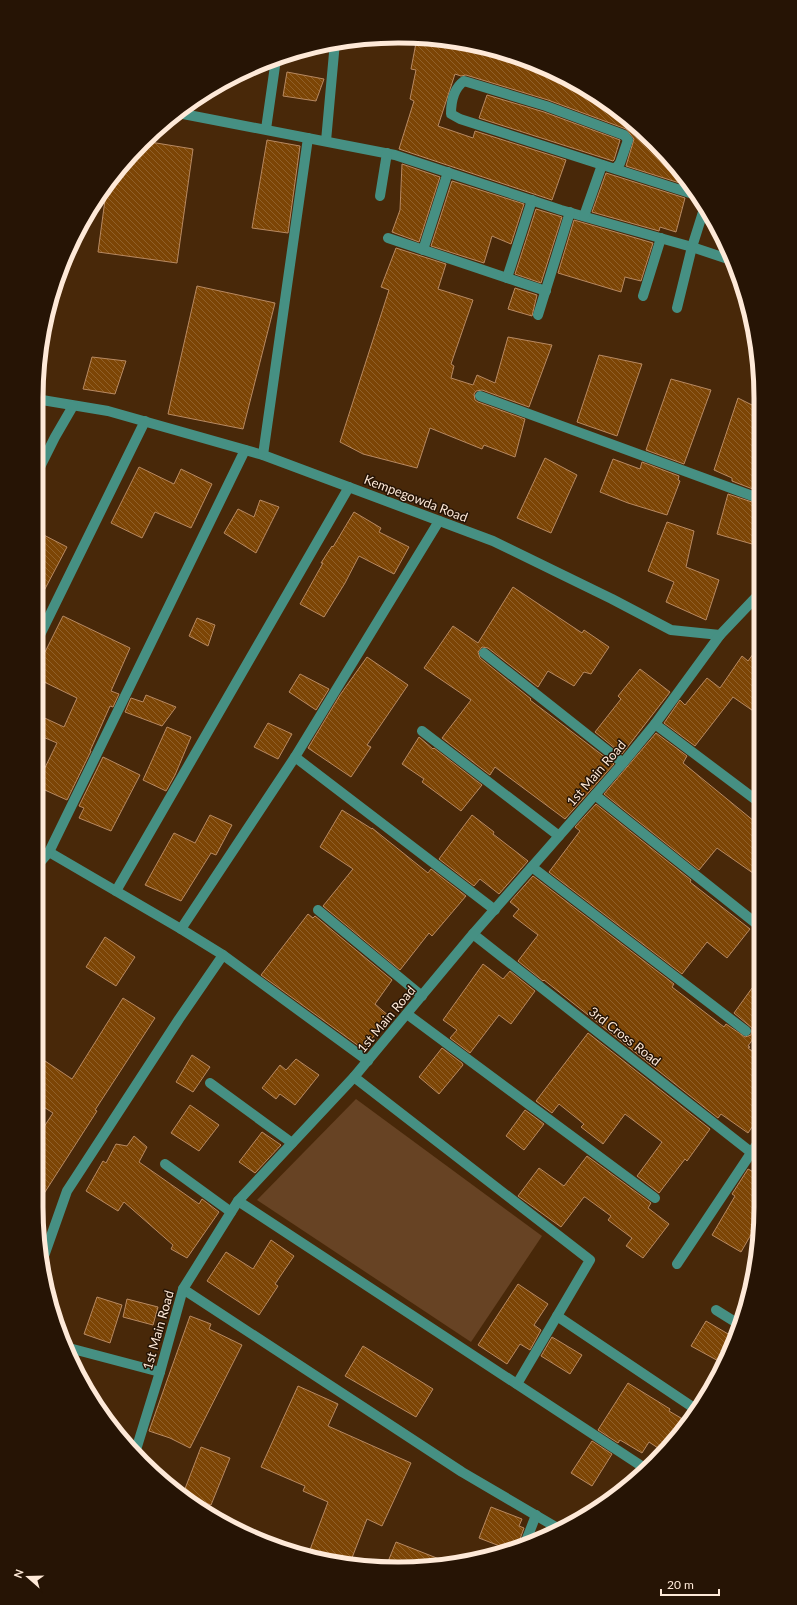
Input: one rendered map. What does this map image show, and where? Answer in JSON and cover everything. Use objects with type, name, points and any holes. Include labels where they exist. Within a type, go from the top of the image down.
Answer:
[{"type":"street","points":[[326,141],[334,49]]},
{"type":"street","points":[[266,129],[275,65]]},
{"type":"street","points":[[615,169],[620,163],[628,140],[624,135],[546,106],[464,81],[458,86],[453,96],[451,114],[460,120],[688,192]]},
{"type":"street","points":[[185,114],[387,153],[570,212],[725,258]]},
{"type":"street","points":[[263,456],[308,138]]},
{"type":"street","points":[[380,196],[387,153]]},
{"type":"street","points":[[584,216],[602,165]]},
{"type":"street","points":[[423,250],[448,172]]},
{"type":"street","points":[[507,278],[532,200]]},
{"type":"street","points":[[538,315],[570,212]]},
{"type":"street","points":[[677,308],[692,247],[702,215]]},
{"type":"street","points":[[388,238],[546,291]]},
{"type":"street","points":[[643,296],[661,238]]},
{"type":"street","points":[[480,396],[754,497]]},
{"type":"street","name":"Kempegowda Road","points":[[43,400],[108,411],[263,456],[493,541],[612,599],[671,630],[720,636]]},
{"type":"street","points":[[43,462],[73,406]]},
{"type":"street","points":[[43,629],[145,421]]},
{"type":"street","points":[[43,859],[49,852],[245,450]]},
{"type":"street","points":[[116,891],[349,487]]},
{"type":"street","points":[[181,929],[295,757],[439,521]]},
{"type":"street","points":[[720,636],[754,599]]},
{"type":"street","name":"1st Main Road","points":[[137,1447],[183,1289],[238,1201],[354,1077],[473,934],[595,795],[655,724],[720,636]]},
{"type":"street","points":[[484,654],[623,762]]},
{"type":"street","points":[[655,724],[754,799]]},
{"type":"street","points":[[422,731],[559,836]]},
{"type":"street","points":[[295,757],[495,910]]},
{"type":"street","points":[[595,795],[754,922]]},
{"type":"street","points":[[49,852],[223,955],[368,1061]]},
{"type":"street","points":[[532,867],[746,1031]]},
{"type":"street","points":[[318,910],[422,996]]},
{"type":"street","name":"3rd Cross Road","points":[[473,934],[754,1154]]},
{"type":"street","points":[[46,1251],[67,1191],[179,1019],[223,955]]},
{"type":"street","points":[[406,1014],[655,1198]]},
{"type":"street","points":[[354,1077],[590,1260],[517,1384]]},
{"type":"street","points":[[210,1084],[292,1143]]},
{"type":"street","points":[[677,1264],[754,1159]]},
{"type":"street","points":[[165,1164],[231,1212]]},
{"type":"street","points":[[238,1201],[641,1466]]},
{"type":"street","points":[[183,1289],[462,1472],[554,1526]]},
{"type":"street","points":[[716,1310],[735,1322]]},
{"type":"street","points":[[557,1316],[692,1407]]},
{"type":"street","points":[[73,1349],[160,1372]]},
{"type":"street","points":[[527,1538],[536,1515]]},
{"type":"shaded area","points":[[356,1099],[542,1236],[471,1342],[257,1200]]},
{"type":"building","points":[[416,44],[471,51],[535,70],[576,91],[615,116],[650,147],[682,184],[626,166],[634,139],[626,129],[548,100],[466,75],[461,76],[455,74],[438,126],[473,138],[475,131],[566,160],[552,200],[399,149],[414,101],[410,99],[416,70],[411,69]]},
{"type":"building","points":[[287,72],[324,79],[316,101],[283,96]]},
{"type":"building","points":[[487,95],[544,112],[620,140],[614,160],[613,161],[479,118]]},
{"type":"building","points":[[267,140],[300,146],[288,233],[252,228]]},
{"type":"building","points":[[152,142],[193,149],[177,263],[98,252],[105,198],[131,164]]},
{"type":"building","points":[[402,164],[440,177],[419,242],[392,232],[400,210]]},
{"type":"building","points":[[606,173],[685,198],[676,232],[660,227],[659,231],[592,212]]},
{"type":"building","points":[[452,181],[524,204],[511,244],[492,236],[484,263],[431,246]]},
{"type":"building","points":[[536,209],[562,217],[541,283],[515,274]]},
{"type":"building","points":[[574,220],[653,243],[641,281],[625,277],[621,292],[558,273]]},
{"type":"building","points":[[396,248],[446,264],[438,289],[473,300],[451,364],[454,366],[451,378],[473,385],[477,375],[495,383],[508,337],[552,345],[529,407],[482,390],[476,391],[474,394],[475,400],[478,402],[525,419],[515,457],[484,445],[482,449],[430,428],[417,468],[363,454],[340,442],[389,290],[381,287]]},
{"type":"building","points":[[197,286],[275,303],[243,429],[168,414]]},
{"type":"building","points":[[515,288],[537,295],[532,316],[508,309]]},
{"type":"building","points":[[599,355],[642,364],[617,436],[577,422]]},
{"type":"building","points":[[92,357],[126,361],[115,394],[83,389]]},
{"type":"building","points":[[671,379],[711,390],[684,464],[646,450]]},
{"type":"building","points":[[738,398],[754,406],[754,489],[732,481],[732,478],[714,470]]},
{"type":"building","points":[[545,458],[577,475],[551,533],[517,518]]},
{"type":"building","points":[[613,459],[640,469],[642,462],[679,476],[678,480],[680,481],[667,515],[628,503],[600,492]]},
{"type":"building","points":[[139,467],[174,484],[181,469],[212,484],[191,528],[155,512],[142,538],[111,523]]},
{"type":"building","points":[[728,494],[754,503],[754,545],[717,534]]},
{"type":"building","points":[[260,500],[279,507],[256,553],[224,533],[238,509],[254,517]]},
{"type":"building","points":[[354,512],[381,528],[379,532],[409,547],[394,574],[359,556],[345,583],[324,617],[300,604],[323,563],[321,563],[332,546],[333,547]]},
{"type":"building","points":[[667,522],[694,531],[686,567],[719,580],[706,620],[666,602],[674,582],[648,571]]},
{"type":"building","points":[[43,535],[67,547],[43,593]]},
{"type":"building","points":[[513,587],[582,633],[584,630],[609,647],[591,674],[584,672],[574,686],[548,671],[538,687],[488,648],[482,647],[478,652],[480,658],[531,699],[530,700],[614,764],[565,819],[495,767],[490,775],[442,738],[471,700],[424,668],[453,626],[478,643]]},
{"type":"building","points":[[63,616],[130,648],[111,691],[119,694],[113,707],[110,706],[91,751],[67,800],[43,789],[43,772],[57,743],[43,737],[43,717],[64,727],[77,698],[43,681],[43,651],[45,652]]},
{"type":"building","points":[[197,618],[215,625],[208,646],[189,636]]},
{"type":"building","points":[[754,653],[754,712],[733,697],[695,746],[664,723],[680,700],[685,705],[707,678],[720,688],[742,656],[748,661]]},
{"type":"building","points":[[367,657],[408,685],[367,745],[371,747],[351,777],[308,748],[340,695]]},
{"type":"building","points":[[640,669],[670,692],[622,754],[595,732],[621,699],[618,696]]},
{"type":"building","points":[[300,674],[329,689],[316,710],[289,692]]},
{"type":"building","points":[[146,695],[176,707],[162,726],[125,712],[131,698],[143,702]]},
{"type":"building","points":[[268,723],[292,734],[278,759],[254,747]]},
{"type":"building","points":[[167,727],[191,737],[175,775],[166,791],[143,780]]},
{"type":"building","points":[[656,733],[687,756],[683,763],[754,821],[754,874],[717,848],[699,870],[604,794]]},
{"type":"building","points":[[419,737],[482,785],[461,811],[422,782],[424,779],[402,764]]},
{"type":"building","points":[[103,757],[140,775],[111,831],[79,818],[84,808],[79,806]]},
{"type":"building","points":[[596,804],[691,880],[690,882],[750,929],[727,958],[707,942],[682,974],[549,872],[580,831],[575,827]]},
{"type":"building","points":[[342,810],[372,828],[428,873],[431,869],[466,896],[432,936],[429,933],[400,970],[323,906],[353,869],[320,847]]},
{"type":"building","points":[[210,815],[232,825],[216,855],[211,853],[181,901],[145,885],[174,833],[195,843]]},
{"type":"building","points":[[472,815],[494,832],[493,834],[528,861],[499,894],[480,879],[474,886],[439,859]]},
{"type":"building","points":[[533,876],[674,984],[672,987],[724,1027],[726,1024],[745,1037],[751,1035],[752,1028],[734,1013],[754,985],[754,1038],[748,1046],[750,1047],[748,1048],[754,1052],[754,1124],[748,1133],[721,1114],[718,1118],[518,961],[538,935],[513,916],[519,909],[510,902]]},
{"type":"building","points":[[308,914],[313,918],[315,916],[392,980],[375,1004],[390,1017],[363,1049],[261,975]]},
{"type":"building","points":[[105,937],[135,957],[116,986],[86,967]]},
{"type":"building","points":[[483,964],[503,979],[510,971],[535,991],[511,1024],[499,1015],[470,1053],[450,1038],[457,1030],[443,1020]]},
{"type":"building","points":[[123,998],[155,1018],[95,1110],[97,1111],[43,1195],[43,1128],[53,1113],[43,1107],[43,1060],[72,1079]]},
{"type":"building","points":[[588,1033],[710,1129],[687,1161],[685,1159],[659,1193],[637,1176],[662,1142],[625,1114],[603,1144],[581,1127],[584,1124],[559,1104],[552,1113],[536,1101]]},
{"type":"building","points":[[442,1048],[463,1065],[439,1094],[419,1077]]},
{"type":"building","points":[[192,1055],[210,1067],[193,1092],[176,1082]]},
{"type":"building","points":[[296,1059],[319,1075],[295,1105],[280,1094],[276,1099],[262,1088],[280,1065],[286,1070]]},
{"type":"building","points":[[190,1105],[219,1125],[199,1151],[171,1133]]},
{"type":"building","points":[[525,1110],[544,1124],[524,1150],[506,1136]]},
{"type":"building","points":[[262,1132],[281,1145],[255,1173],[239,1162]]},
{"type":"building","points":[[134,1136],[147,1147],[139,1162],[199,1204],[202,1199],[219,1212],[187,1258],[171,1249],[173,1245],[124,1202],[118,1211],[86,1191],[103,1161],[106,1163],[116,1144],[127,1146]]},
{"type":"building","points":[[587,1156],[651,1203],[648,1208],[669,1224],[643,1258],[626,1246],[632,1238],[608,1220],[611,1216],[585,1197],[561,1227],[518,1196],[539,1168],[564,1186]]},
{"type":"building","points":[[748,1169],[754,1172],[753,1231],[741,1252],[712,1235],[735,1196],[732,1194]]},
{"type":"building","points":[[271,1240],[294,1256],[275,1284],[278,1286],[259,1315],[207,1281],[226,1252],[253,1269]]},
{"type":"building","points":[[518,1284],[548,1304],[534,1325],[541,1330],[530,1350],[520,1344],[507,1364],[478,1345]]},
{"type":"building","points":[[97,1297],[122,1305],[110,1343],[84,1334]]},
{"type":"building","points":[[127,1299],[158,1307],[153,1325],[123,1317]]},
{"type":"building","points":[[190,1316],[211,1324],[209,1329],[242,1345],[190,1448],[170,1438],[149,1431]]},
{"type":"building","points":[[706,1321],[730,1335],[718,1361],[691,1346]]},
{"type":"building","points":[[552,1337],[582,1355],[570,1374],[541,1356]]},
{"type":"building","points":[[363,1346],[433,1389],[416,1417],[345,1376]]},
{"type":"building","points":[[628,1383],[670,1409],[669,1411],[683,1419],[659,1449],[649,1442],[642,1453],[620,1440],[618,1443],[598,1430]]},
{"type":"building","points":[[298,1386],[338,1404],[328,1426],[411,1463],[382,1526],[367,1519],[352,1559],[310,1551],[328,1502],[303,1491],[305,1486],[261,1467]]},
{"type":"building","points":[[592,1441],[612,1454],[592,1486],[571,1473]]},
{"type":"building","points":[[201,1447],[230,1458],[211,1505],[198,1500],[184,1491]]},
{"type":"building","points":[[491,1507],[522,1519],[519,1526],[524,1528],[520,1540],[502,1547],[479,1538]]},
{"type":"building","points":[[396,1542],[440,1559],[398,1562],[388,1562]]}]
